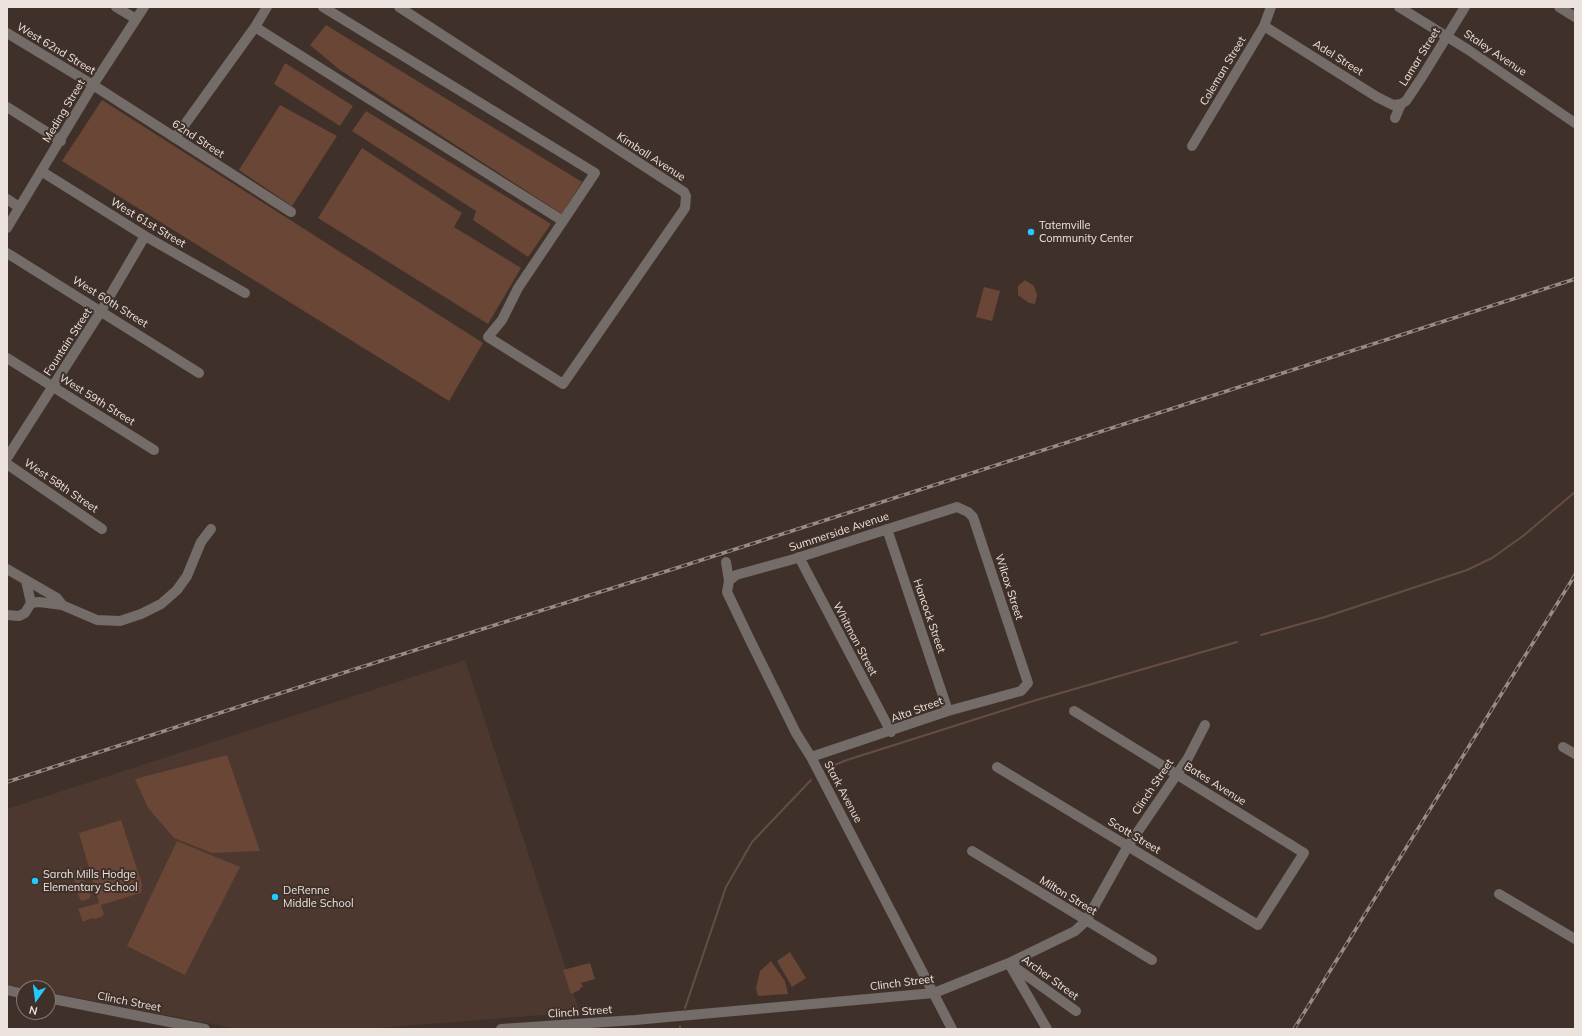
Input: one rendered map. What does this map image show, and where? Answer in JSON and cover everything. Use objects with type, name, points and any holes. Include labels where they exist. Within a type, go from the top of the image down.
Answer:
[{"type":"street","points":[[116,7],[136,19]]},
{"type":"street","name":"Meding Street","points":[[7,228],[93,86],[144,7]]},
{"type":"street","points":[[175,138],[255,27],[267,7]]},
{"type":"street","points":[[255,27],[563,221],[595,173],[323,7]]},
{"type":"street","name":"Kimball Avenue","points":[[399,7],[684,192],[686,196],[685,208],[563,384],[488,337],[502,320],[518,288],[563,221]]},
{"type":"street","name":"Coleman Street","points":[[1192,146],[1264,26],[1271,7]]},
{"type":"street","name":"Staley Avenue","points":[[1399,7],[1447,36],[1575,123]]},
{"type":"street","name":"Lamar Street","points":[[1395,118],[1401,104],[1406,101],[1410,95],[1465,7]]},
{"type":"street","points":[[1559,7],[1575,16]]},
{"type":"street","name":"Adel Street","points":[[1264,26],[1377,97],[1393,105],[1401,104]]},
{"type":"street","name":"West 62nd Street","points":[[7,33],[93,86]]},
{"type":"street","name":"62nd Street","points":[[93,86],[291,212]]},
{"type":"street","points":[[7,108],[61,141]]},
{"type":"street","name":"West 61st Street","points":[[41,172],[145,236],[245,293]]},
{"type":"street","points":[[7,199],[19,207]]},
{"type":"street","name":"Fountain Street","points":[[7,458],[102,311],[145,236]]},
{"type":"street","name":"West 60th Street","points":[[7,252],[199,373]]},
{"type":"street","name":"West 59th Street","points":[[7,358],[154,450]]},
{"type":"street","name":"West 58th Street","points":[[7,464],[102,529]]},
{"type":"street","name":"Summerside Avenue","points":[[729,581],[736,575],[799,557],[957,507]]},
{"type":"street","name":"Wilcox Street","points":[[957,507],[968,512],[973,517],[1028,683]]},
{"type":"street","points":[[31,603],[45,602],[62,605],[97,620],[120,621],[141,614],[161,604],[177,590],[187,576],[201,542],[211,529]]},
{"type":"street","name":"Hancock Street","points":[[887,529],[948,711]]},
{"type":"street","name":"Whitman Street","points":[[799,557],[891,732]]},
{"type":"street","name":"Stark Avenue","points":[[726,562],[729,581],[727,592],[796,733],[811,757],[952,1029]]},
{"type":"street","points":[[7,569],[56,598],[62,605]]},
{"type":"street","points":[[7,615],[19,616],[24,613],[31,603],[26,581]]},
{"type":"street","name":"Alta Street","points":[[811,757],[891,732],[948,711],[1021,691],[1028,683]]},
{"type":"street","name":"Bates Avenue","points":[[1074,711],[1304,853],[1258,925]]},
{"type":"street","name":"Clinch Street","points":[[501,1029],[650,1019],[934,993],[1009,963],[1075,931],[1086,922],[1128,846],[1188,758],[1205,725]]},
{"type":"street","points":[[1562,747],[1575,754]]},
{"type":"street","name":"Scott Street","points":[[996,767],[1258,925]]},
{"type":"street","name":"Milton Street","points":[[972,851],[1086,922],[1152,960]]},
{"type":"street","points":[[1499,894],[1575,939]]},
{"type":"street","points":[[1009,963],[1047,1029]]},
{"type":"street","name":"Archer Street","points":[[1009,963],[1076,1011]]},
{"type":"street","name":"Clinch Street","points":[[56,1000],[205,1029]]},
{"type":"shaded area","points":[[326,25],[582,182],[562,214],[340,70],[310,45]]},
{"type":"shaded area","points":[[285,63],[353,106],[340,126],[274,84]]},
{"type":"shaded area","points":[[102,100],[483,343],[449,401],[62,161]]},
{"type":"shaded area","points":[[280,105],[337,136],[292,206],[239,170]]},
{"type":"shaded area","points":[[366,111],[551,224],[528,257],[473,220],[476,211],[352,131]]},
{"type":"shaded area","points":[[362,148],[462,213],[454,227],[521,268],[488,324],[318,218]]},
{"type":"shaded area","points":[[1025,280],[1034,286],[1037,295],[1035,304],[1029,303],[1018,295],[1018,286]]},
{"type":"shaded area","points":[[984,287],[1000,291],[992,321],[976,317]]},
{"type":"shaded area","name":"DeRenne Middle School","points":[[465,660],[580,1012],[365,1029],[238,1029],[56,994],[56,980],[16,980],[16,986],[7,985],[7,809]]},
{"type":"shaded area","points":[[227,755],[260,851],[212,853],[174,838],[148,808],[135,779]]},
{"type":"shaded area","points":[[121,820],[142,884],[141,893],[101,905],[104,914],[101,917],[94,919],[92,918],[83,922],[78,909],[99,903],[79,833]]},
{"type":"shaded area","points":[[177,841],[240,867],[185,975],[127,946]]},
{"type":"shaded area","points":[[81,868],[86,879],[84,882],[76,884],[71,872]]},
{"type":"shaded area","points":[[86,885],[91,895],[89,899],[81,901],[76,889]]},
{"type":"shaded area","points":[[790,952],[806,978],[792,987],[777,961]]},
{"type":"shaded area","points":[[771,961],[785,981],[788,994],[758,996],[756,988],[760,971]]},
{"type":"shaded area","points":[[590,963],[595,979],[581,983],[583,987],[571,994],[563,970]]},
{"type":"waterway","points":[[1261,635],[1325,617],[1467,570],[1492,558],[1523,536],[1575,492]]},
{"type":"waterway","points":[[827,768],[847,760],[1033,701],[1237,642]]},
{"type":"waterway","points":[[685,1008],[726,887],[752,842],[811,780]]},
{"type":"railway","points":[[7,782],[352,670],[686,565],[1575,279]]},
{"type":"railway","points":[[1294,1029],[1575,575]]},
{"type":"place","name":"Tatemville Community Center","points":[[1031,232]]},
{"type":"place","name":"Sarah Mills Hodge Elementary School","points":[[35,881]]},
{"type":"place","name":"DeRenne Middle School","points":[[275,897]]}]
